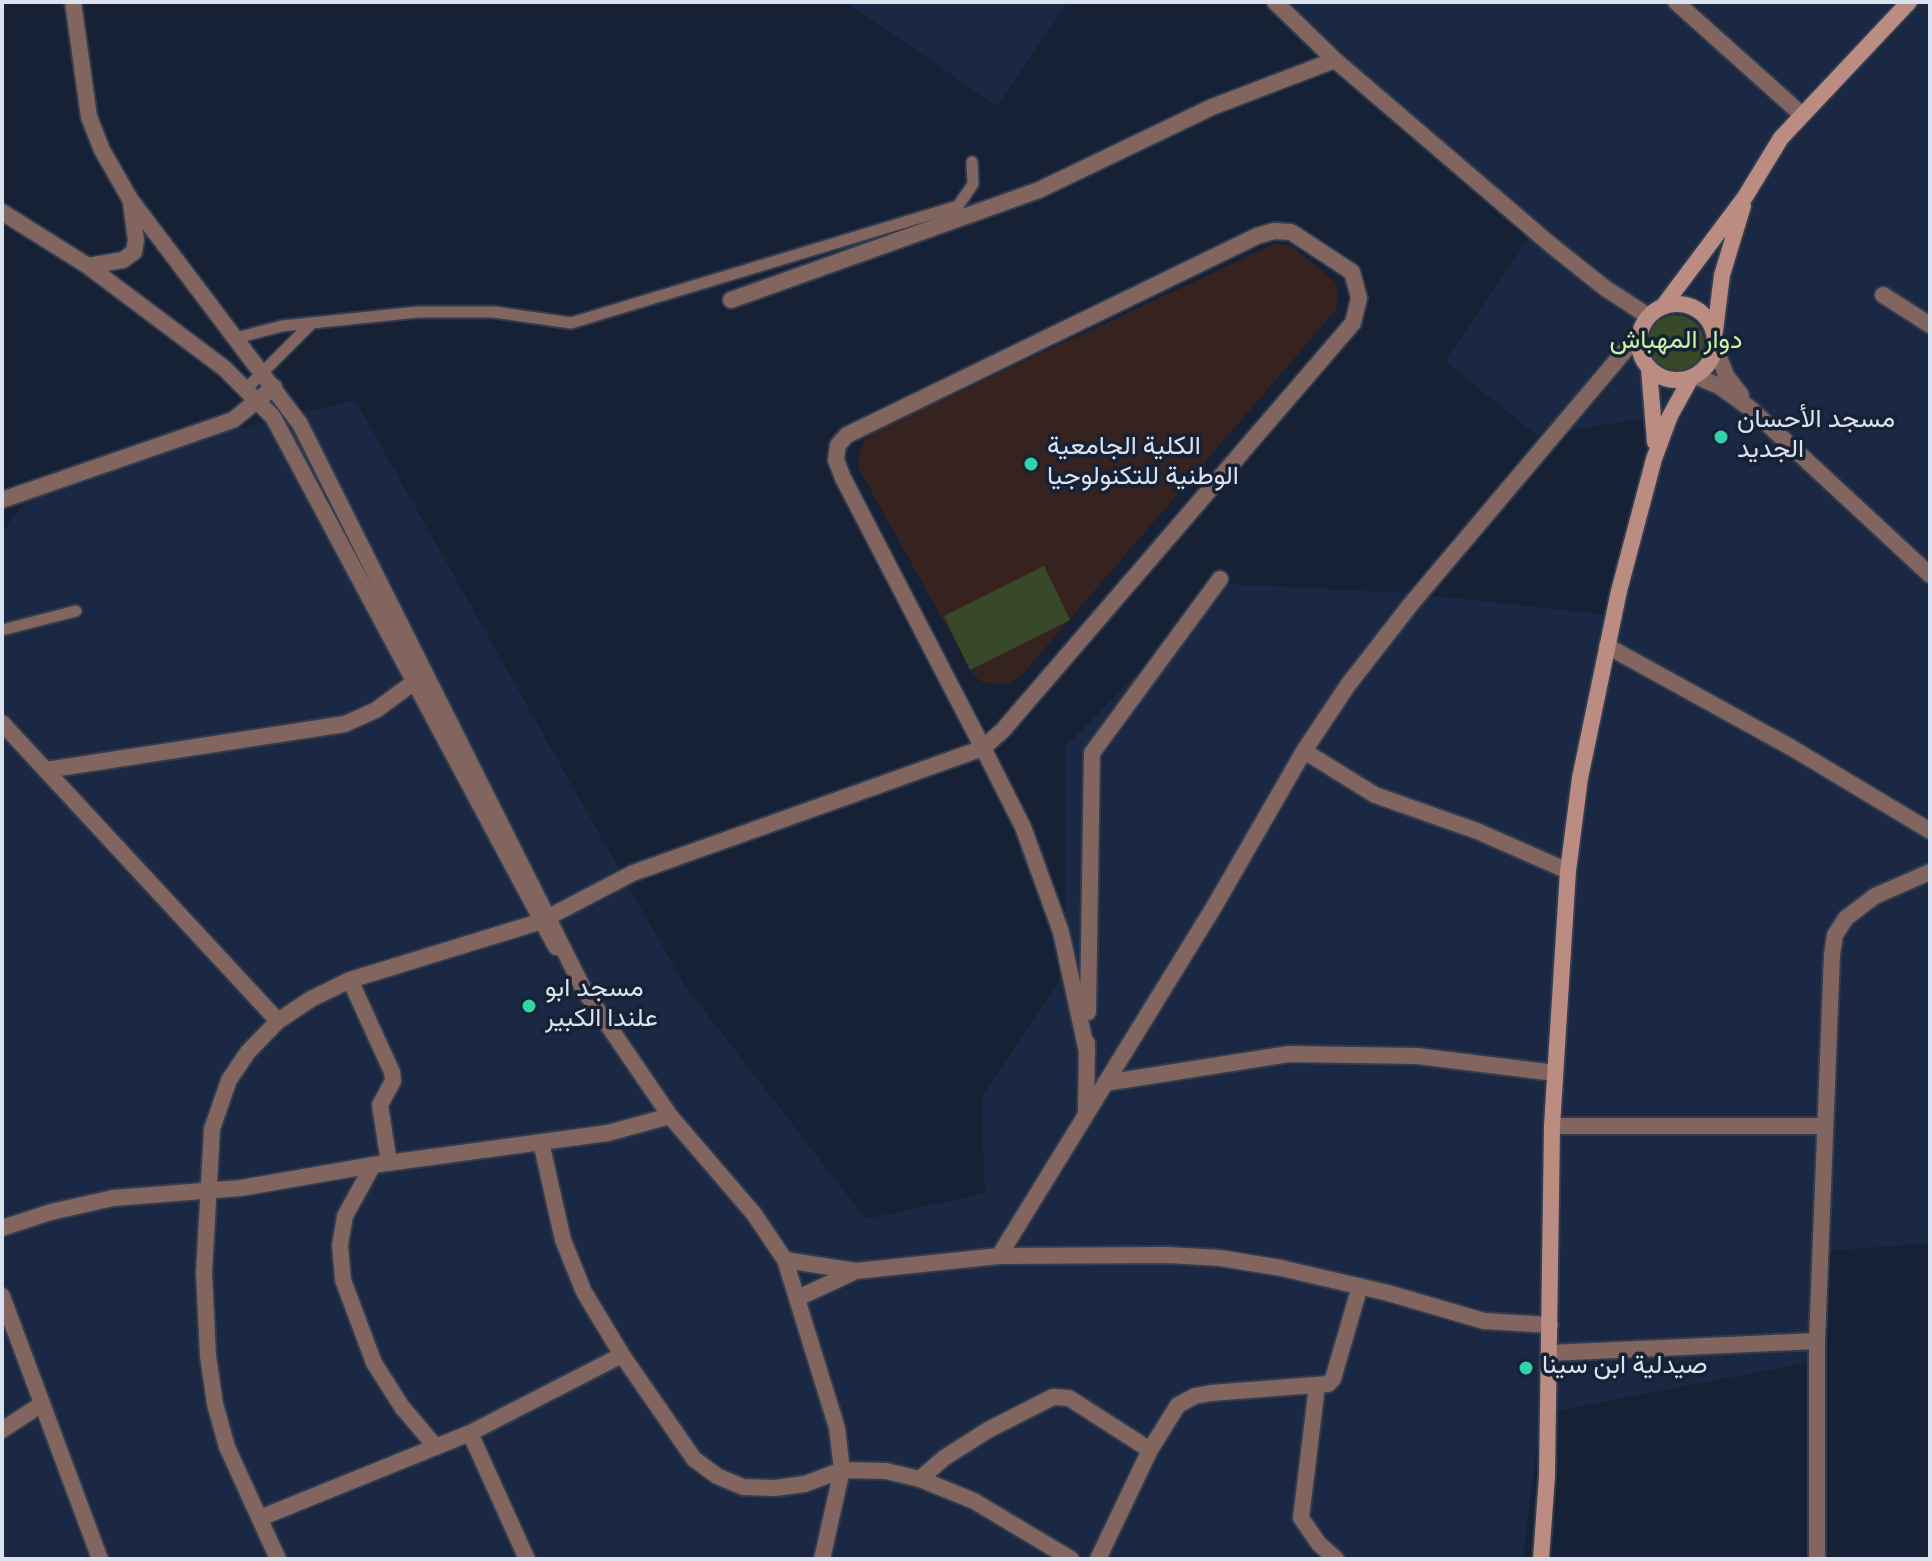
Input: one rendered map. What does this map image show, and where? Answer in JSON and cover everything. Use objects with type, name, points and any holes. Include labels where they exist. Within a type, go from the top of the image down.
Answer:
[{"type":"main road","points":[[1654,459],[1656,421],[1649,369],[1639,347],[1639,334],[1648,316],[1664,305],[1745,197],[1781,138],[1909,2]]},
{"type":"main road","points":[[1541,1559],[1550,1325],[1552,1126],[1568,871],[1580,778],[1607,646],[1654,459],[1670,416],[1693,377],[1709,363],[1722,275],[1745,197]]},
{"type":"main road","points":[[1664,305],[1680,304],[1696,308],[1707,319],[1714,341]]},
{"type":"main road","points":[[1649,369],[1669,380],[1693,377]]},
{"type":"street","points":[[73,2],[89,117],[102,150],[130,199],[269,380],[313,448],[545,920]]},
{"type":"street","points":[[1275,2],[1335,60],[1551,245],[1605,288],[1648,316]]},
{"type":"street","points":[[1676,2],[1801,114]]},
{"type":"street","points":[[731,300],[1039,190],[1212,107],[1335,60]]},
{"type":"street","points":[[88,266],[123,260],[134,252],[136,240],[130,199]]},
{"type":"street","points":[[2,212],[88,266],[247,388],[261,401],[284,433],[413,683],[565,956],[621,1047],[670,1116],[754,1214],[785,1260],[833,1414],[842,1470],[822,1559]]},
{"type":"street","points":[[278,1559],[227,1447],[215,1404],[204,1273],[212,1129],[229,1080],[248,1052],[278,1021],[311,999],[350,980],[545,920],[633,873],[983,748],[1013,718],[1353,323],[1359,298],[1352,272],[1291,232],[1274,231],[1257,236],[847,435],[838,445],[836,460],[843,478],[983,748],[1023,827],[1044,879],[1074,975],[1087,1052]]},
{"type":"street","points":[[1883,295],[1930,325]]},
{"type":"street","points":[[999,1256],[1304,751],[1348,685],[1411,604],[1639,334]]},
{"type":"street","points":[[1714,341],[1727,377],[1751,409]]},
{"type":"street","points":[[1693,377],[1719,386],[1751,409],[1930,575]]},
{"type":"street","points":[[2,500],[233,420],[261,401],[269,380]]},
{"type":"street","points":[[1086,1113],[1092,753],[1220,579]]},
{"type":"street","points":[[1607,646],[1792,748],[1930,831]]},
{"type":"street","points":[[46,770],[345,724],[376,710],[413,683]]},
{"type":"street","points":[[2,723],[278,1021]]},
{"type":"street","points":[[2,745],[19,742]]},
{"type":"street","points":[[1304,751],[1375,795],[1477,831],[1568,871]]},
{"type":"street","points":[[1817,1559],[1817,1341],[1830,976],[1835,935],[1846,918],[1875,896],[1930,872]]},
{"type":"street","points":[[350,980],[392,1072],[391,1087],[380,1105],[381,1164],[345,1216],[340,1245],[343,1280],[374,1363],[402,1407],[436,1447]]},
{"type":"street","points":[[1105,1083],[1289,1054],[1417,1056],[1555,1073]]},
{"type":"street","points":[[2,1228],[51,1212],[113,1198],[182,1191],[207,1193],[381,1164],[631,1129],[670,1116]]},
{"type":"street","points":[[1552,1126],[1825,1126]]},
{"type":"street","points":[[541,1142],[563,1240],[584,1292],[622,1355],[694,1459],[717,1476],[743,1487],[775,1488],[805,1484],[842,1470],[886,1471],[920,1479],[974,1501],[1071,1559]]},
{"type":"street","points":[[785,1260],[856,1271],[999,1256],[1168,1255],[1220,1258],[1360,1286],[1484,1321],[1550,1325]]},
{"type":"street","points":[[798,1298],[856,1271]]},
{"type":"street","points":[[1098,1559],[1150,1450],[1178,1405],[1195,1396],[1328,1384],[1333,1379],[1360,1286]]},
{"type":"street","points":[[2,1296],[100,1559]]},
{"type":"street","points":[[1549,1353],[1817,1341]]},
{"type":"street","points":[[260,1518],[470,1433],[622,1355]]},
{"type":"street","points":[[1317,1386],[1301,1518],[1319,1544],[1336,1559]]},
{"type":"street","points":[[920,1479],[944,1458],[988,1430],[1053,1397],[1069,1398],[1150,1450]]},
{"type":"street","points":[[2,1430],[42,1404]]},
{"type":"street","points":[[470,1433],[527,1559]]},
{"type":"lane","points":[[236,338],[282,326],[418,312],[494,312],[571,323],[958,206],[973,184],[972,162]]},
{"type":"lane","points":[[247,388],[269,380],[311,324]]},
{"type":"lane","points":[[2,630],[76,611]]},
{"type":"shaded area","points":[[846,2],[1068,2],[997,106]]},
{"type":"shaded area","points":[[1276,2],[1930,2],[1930,1243],[1828,1251],[1826,1359],[1541,1414],[1523,1559],[2,1559],[2,532],[47,474],[355,400],[685,986],[866,1219],[985,1193],[981,1099],[1065,972],[1065,747],[1227,584],[1406,593],[1611,615],[1662,416],[1537,435],[1445,361],[1531,235]]},
{"type":"shaded area","name":"الكلية الجامعية الوطنية للتكنولوجيا","points":[[1277,243],[1293,247],[1335,282],[1338,297],[1335,311],[1020,677],[1007,684],[984,683],[974,676],[859,469],[858,459],[865,439],[875,431]]},
{"type":"green space","name":"دوار المهباش","points":[[1676,315],[1696,323],[1704,343],[1696,363],[1676,371],[1656,363],[1648,343],[1656,323]]},
{"type":"green space","points":[[1044,566],[1070,620],[970,670],[944,616]]},
{"type":"place","name":"مسجد الأحسان الجديد","points":[[1721,437]]},
{"type":"place","name":"الكلية الجامعية الوطنية للتكنولوجيا","points":[[1031,464]]},
{"type":"place","name":"مسجد ابو علندا الكبير","points":[[529,1006]]},
{"type":"place","name":"صيدلية ابن سينا","points":[[1526,1368]]}]
